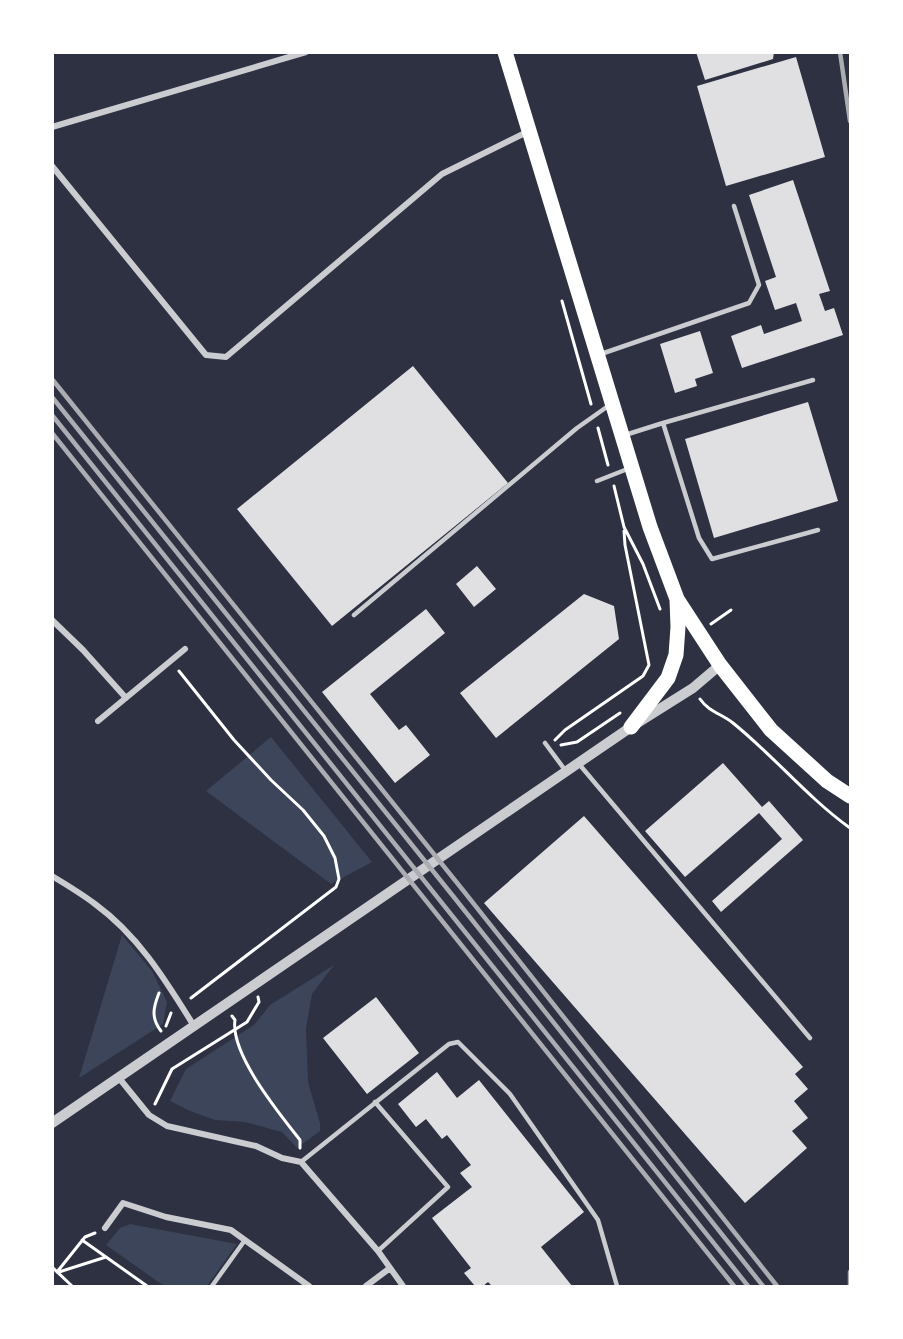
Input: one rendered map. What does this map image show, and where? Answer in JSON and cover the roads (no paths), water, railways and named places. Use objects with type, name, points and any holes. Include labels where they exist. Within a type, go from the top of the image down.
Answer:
[{"type":"main road","points":[[506,53],[650,526],[677,600],[720,665],[771,730],[827,781],[850,796]]},
{"type":"main road","points":[[631,727],[668,678],[676,655],[677,600]]},
{"type":"street","points":[[52,127],[306,52]]},
{"type":"street","points":[[52,166],[206,355],[226,357],[442,174],[530,131]]},
{"type":"street","points":[[52,620],[83,650],[126,698]]},
{"type":"street","points":[[98,721],[185,649]]},
{"type":"street","points":[[52,1123],[631,727],[693,688],[720,665]]},
{"type":"street","points":[[52,876],[96,904],[126,931],[156,965],[194,1026]]},
{"type":"street","points":[[119,1078],[149,1115],[167,1126],[256,1146],[282,1158],[301,1162],[378,1251],[403,1287]]},
{"type":"street","points":[[105,1228],[123,1203],[166,1217],[231,1230],[309,1287]]},
{"type":"street","points":[[366,1287],[390,1268]]},
{"type":"lane","points":[[598,354],[749,303],[759,285],[734,206]]},
{"type":"lane","points":[[623,435],[813,380]]},
{"type":"lane","points":[[354,615],[577,428],[613,403]]},
{"type":"lane","points":[[663,423],[699,538],[712,559],[818,530]]},
{"type":"lane","points":[[597,481],[633,467]]},
{"type":"lane","points":[[546,745],[567,772]]},
{"type":"lane","points":[[579,764],[810,1038]]},
{"type":"lane","points":[[301,1162],[449,1044],[458,1042],[510,1094],[598,1220],[617,1287]]},
{"type":"lane","points":[[375,1102],[448,1187],[378,1251]]},
{"type":"lane","points":[[212,1287],[245,1240]]},
{"type":"railway","points":[[840,52],[850,121]]},
{"type":"railway","points":[[52,379],[462,889],[777,1286]]},
{"type":"railway","points":[[52,397],[763,1286]]},
{"type":"railway","points":[[52,415],[748,1286]]},
{"type":"railway","points":[[52,433],[734,1286]]},
{"type":"railway","points":[[850,1272],[850,1286]]}]
